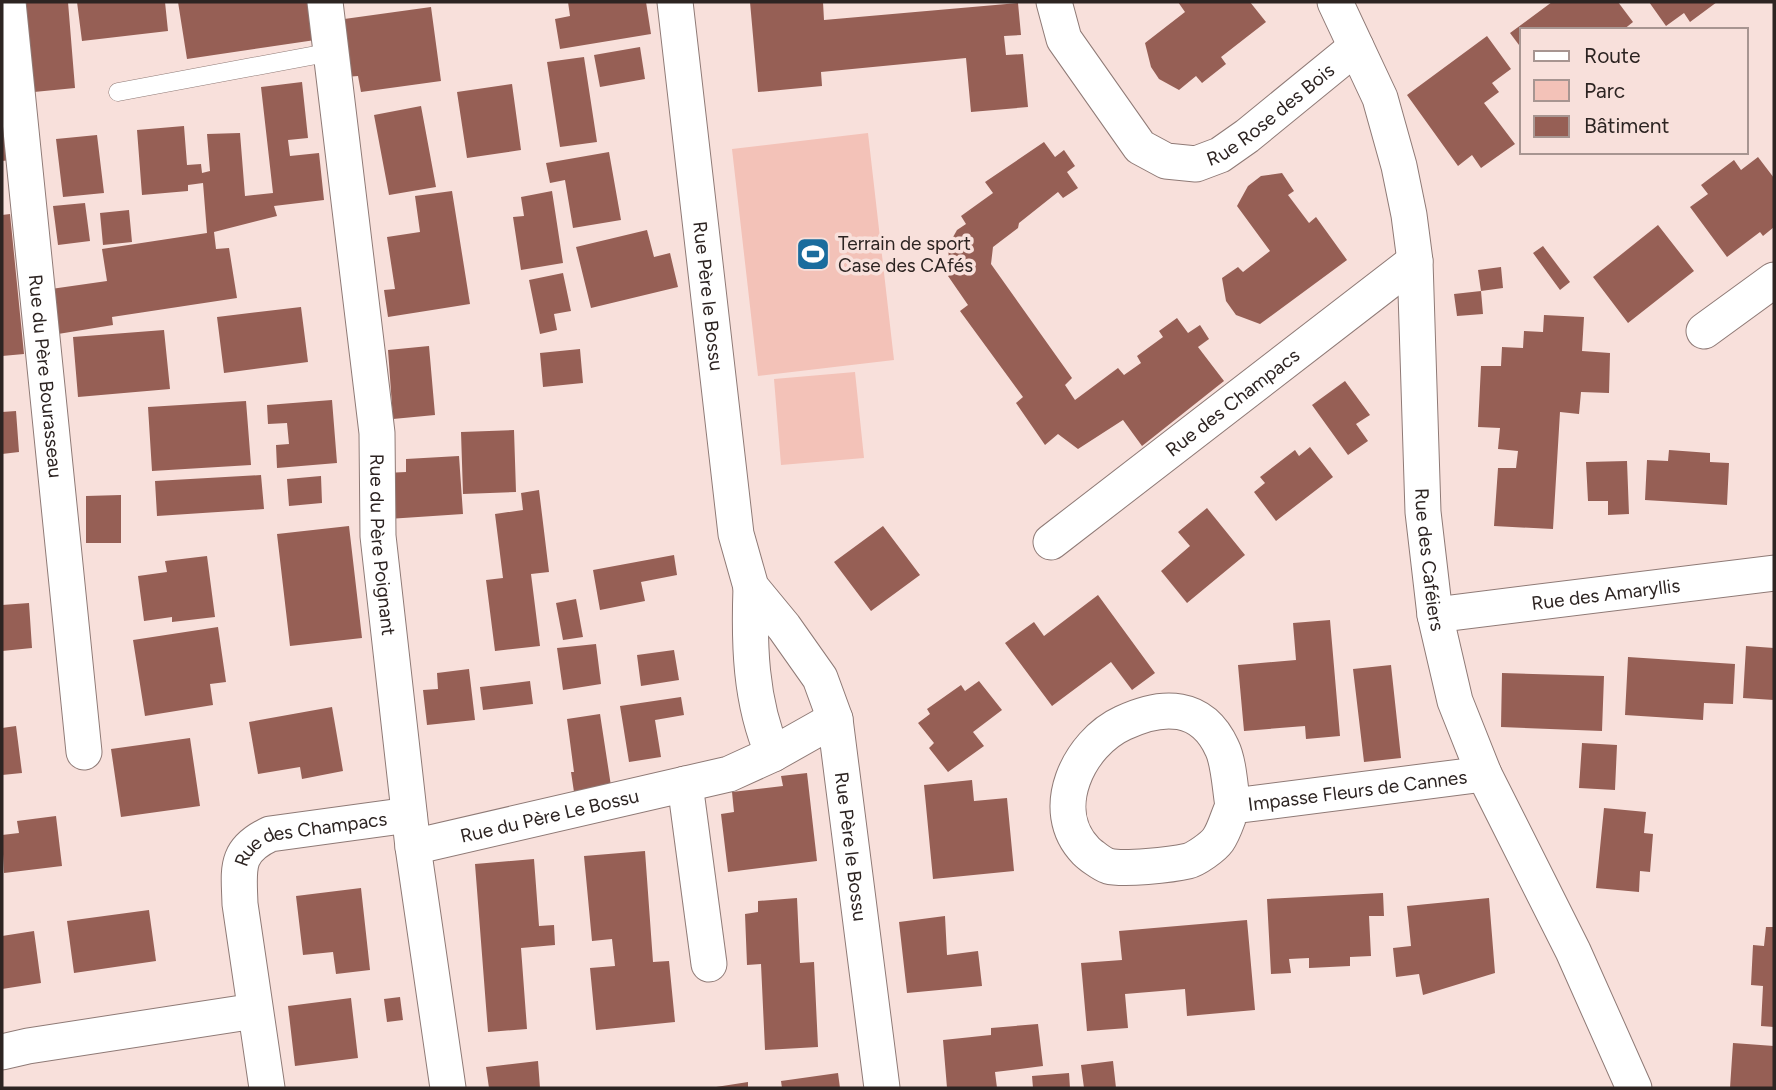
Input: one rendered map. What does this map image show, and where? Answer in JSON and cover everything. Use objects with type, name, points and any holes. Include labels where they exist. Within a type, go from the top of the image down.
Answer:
[{"type":"street","name":"Rue du Père Bourasseau","points":[[8,2],[84,752]]},
{"type":"street","name":"Rue du Père Poignant","points":[[325,2],[377,433],[377,536],[411,831],[448,1088]]},
{"type":"street","name":"Rue Père le Bossu","points":[[675,2],[736,534],[751,587],[750,640],[755,690],[763,732],[773,754]]},
{"type":"street","name":"Rue Rose des Bois","points":[[1054,2],[1064,39],[1140,147],[1166,161],[1196,164],[1220,155],[1356,47]]},
{"type":"street","name":"Rue des Caféiers","points":[[1335,2],[1380,98],[1409,215],[1415,261],[1423,512],[1435,615],[1455,701],[1484,774],[1573,951],[1634,1088]]},
{"type":"street","name":"Rue des Champacs","points":[[1051,542],[1415,261]]},
{"type":"street","points":[[1704,331],[1774,280]]},
{"type":"street","name":"Rue des Amaryllis","points":[[1435,615],[1774,573]]},
{"type":"street","name":"Rue Père le Bossu","points":[[751,587],[784,627],[820,678],[835,719],[882,1088]]},
{"type":"street","name":"Impasse Fleurs de Cannes","points":[[1169,709],[1203,720],[1223,749],[1233,806],[1217,841],[1191,860],[1150,866],[1108,866],[1086,851],[1071,826],[1068,804],[1073,777],[1084,755],[1111,728],[1138,716],[1169,709]]},
{"type":"street","name":"Rue du Père Le Bossu","points":[[411,831],[729,774],[773,754],[835,719]]},
{"type":"street","name":"Impasse Fleurs de Cannes","points":[[1233,806],[1484,774]]},
{"type":"street","points":[[685,784],[709,964]]},
{"type":"street","name":"Rue des Champacs","points":[[267,1088],[240,904],[239,874],[243,852],[255,841],[270,834],[411,831]]},
{"type":"street","points":[[2,1052],[255,1011]]},
{"type":"lane","points":[[118,92],[332,52]]},
{"type":"green space","name":"Terrain de sport Case des CAfés","points":[[868,133],[894,360],[758,376],[732,149]]},
{"type":"green space","points":[[855,372],[864,458],[781,465],[774,379]]},
{"type":"building","points":[[26,2],[68,2],[75,88],[34,92]]},
{"type":"building","points":[[77,2],[165,2],[168,31],[82,41]]},
{"type":"building","points":[[178,2],[317,2],[322,39],[187,59]]},
{"type":"building","points":[[568,2],[646,2],[651,34],[560,49],[555,19],[570,16]]},
{"type":"building","points":[[750,2],[823,2],[824,20],[1018,3],[1021,35],[1004,36],[1006,55],[1023,54],[1028,107],[971,112],[966,58],[821,72],[822,86],[758,92]]},
{"type":"building","points":[[1178,2],[1250,2],[1266,22],[1221,57],[1226,64],[1202,83],[1196,76],[1179,90],[1159,79],[1151,67],[1145,43],[1185,12]]},
{"type":"building","points":[[1552,2],[1618,2],[1633,22],[1626,28],[1520,28],[1520,46],[1510,33]]},
{"type":"building","points":[[1649,2],[1717,2],[1690,22],[1684,13],[1666,26]]},
{"type":"building","points":[[431,7],[441,81],[361,92],[358,76],[345,77],[337,20]]},
{"type":"building","points":[[1487,36],[1511,69],[1492,83],[1499,92],[1484,103],[1515,144],[1481,168],[1472,155],[1458,166],[1407,95]]},
{"type":"building","points":[[640,47],[645,79],[600,87],[594,55]]},
{"type":"building","points":[[584,57],[597,142],[560,147],[547,62]]},
{"type":"building","points":[[302,82],[308,138],[288,140],[290,156],[319,153],[324,200],[274,206],[277,216],[214,232],[216,249],[229,248],[237,298],[112,317],[113,325],[58,334],[51,289],[107,281],[102,249],[207,233],[203,183],[188,185],[188,191],[142,195],[137,130],[184,126],[187,165],[201,164],[202,173],[210,171],[207,134],[240,133],[245,196],[273,193],[261,87]]},
{"type":"building","points":[[512,84],[521,150],[467,158],[457,92]]},
{"type":"building","points":[[421,106],[436,187],[389,195],[374,115]]},
{"type":"building","points":[[17,135],[20,159],[2,161],[2,137]]},
{"type":"building","points":[[97,135],[104,193],[63,197],[56,139]]},
{"type":"building","points":[[1044,142],[1055,157],[1064,150],[1075,166],[1067,172],[1078,188],[1063,198],[1058,192],[1019,223],[1018,228],[993,247],[991,264],[1072,378],[1065,385],[1075,400],[1118,368],[1124,375],[1141,363],[1137,356],[1163,337],[1159,331],[1177,318],[1188,333],[1200,325],[1209,339],[1198,347],[1224,381],[1142,446],[1123,420],[1078,449],[1058,434],[1045,445],[1016,403],[1023,397],[960,311],[968,305],[948,276],[955,270],[949,261],[948,246],[957,230],[966,224],[961,216],[993,193],[985,182]]},
{"type":"building","points":[[609,152],[621,220],[573,228],[565,180],[550,183],[546,163]]},
{"type":"building","points":[[1758,157],[1774,178],[1774,227],[1763,236],[1760,232],[1727,257],[1690,207],[1708,194],[1701,185],[1734,160],[1741,170]]},
{"type":"building","points":[[1282,173],[1294,191],[1288,195],[1309,223],[1316,217],[1347,260],[1260,324],[1236,315],[1226,301],[1222,278],[1238,267],[1243,272],[1270,251],[1237,206],[1248,186],[1261,176]]},
{"type":"building","points":[[452,191],[470,304],[388,317],[384,290],[395,289],[387,237],[420,232],[415,196]]},
{"type":"building","points":[[552,191],[563,263],[521,270],[513,217],[524,216],[521,197]]},
{"type":"building","points":[[85,203],[90,241],[58,245],[53,206]]},
{"type":"building","points":[[129,210],[132,242],[103,245],[100,213]]},
{"type":"building","points":[[10,214],[24,354],[2,356],[2,215]]},
{"type":"building","points":[[1658,225],[1694,271],[1628,323],[1593,277]]},
{"type":"building","points":[[647,230],[654,257],[670,253],[678,287],[591,308],[576,247]]},
{"type":"building","points":[[1543,246],[1570,282],[1560,290],[1533,253]]},
{"type":"building","points":[[1501,267],[1503,288],[1481,291],[1478,270]]},
{"type":"building","points":[[563,273],[571,311],[554,314],[557,330],[540,334],[529,280]]},
{"type":"building","points":[[1481,291],[1483,314],[1457,316],[1454,294]]},
{"type":"building","points":[[301,307],[308,362],[224,373],[217,317]]},
{"type":"building","points":[[1544,315],[1584,317],[1582,351],[1610,353],[1609,393],[1581,392],[1579,414],[1560,412],[1553,529],[1494,526],[1498,468],[1516,468],[1518,451],[1498,449],[1500,428],[1478,427],[1481,366],[1501,366],[1502,347],[1523,348],[1524,331],[1543,332]]},
{"type":"building","points":[[164,330],[170,389],[78,397],[73,337]]},
{"type":"building","points":[[429,346],[435,415],[393,419],[388,350]]},
{"type":"building","points":[[580,349],[583,383],[543,387],[540,353]]},
{"type":"building","points":[[1345,381],[1370,415],[1356,424],[1368,441],[1348,455],[1312,405]]},
{"type":"building","points":[[332,400],[337,463],[277,468],[276,445],[289,444],[287,423],[268,424],[267,405]]},
{"type":"building","points":[[246,401],[251,465],[152,471],[148,407]]},
{"type":"building","points":[[16,411],[19,452],[2,454],[2,412]]},
{"type":"building","points":[[514,430],[516,492],[463,494],[461,432]]},
{"type":"building","points":[[1310,447],[1333,477],[1276,521],[1254,492],[1265,483],[1260,477],[1295,450],[1299,456]]},
{"type":"building","points":[[1669,450],[1710,453],[1710,462],[1729,463],[1727,505],[1645,500],[1647,460],[1668,461]]},
{"type":"building","points":[[459,456],[463,514],[388,519],[385,473],[406,472],[406,459]]},
{"type":"building","points":[[1627,461],[1629,514],[1608,515],[1608,501],[1588,501],[1586,462]]},
{"type":"building","points":[[261,475],[264,509],[157,516],[155,481]]},
{"type":"building","points":[[321,476],[322,503],[289,506],[287,479]]},
{"type":"building","points":[[539,490],[549,572],[531,574],[540,646],[495,651],[486,580],[503,578],[495,514],[523,510],[521,493]]},
{"type":"building","points":[[121,495],[121,543],[86,543],[86,496]]},
{"type":"building","points":[[1207,508],[1245,555],[1187,603],[1161,571],[1190,546],[1178,532]]},
{"type":"building","points":[[349,526],[362,638],[290,646],[277,534]]},
{"type":"building","points":[[883,526],[920,575],[871,611],[834,562]]},
{"type":"building","points":[[674,555],[677,575],[641,582],[645,601],[600,610],[593,570]]},
{"type":"building","points":[[207,556],[215,617],[172,622],[172,617],[144,621],[138,576],[167,572],[165,561]]},
{"type":"building","points":[[1098,595],[1155,673],[1132,690],[1111,662],[1052,706],[1005,643],[1034,622],[1044,636]]},
{"type":"building","points":[[576,599],[583,637],[563,640],[556,603]]},
{"type":"building","points":[[29,603],[32,648],[2,651],[2,605]]},
{"type":"building","points":[[1330,620],[1340,736],[1306,739],[1305,726],[1244,731],[1238,665],[1296,660],[1293,623]]},
{"type":"building","points":[[218,627],[226,682],[210,684],[213,705],[145,716],[133,640]]},
{"type":"building","points":[[596,644],[601,684],[563,690],[557,648]]},
{"type":"building","points":[[1746,646],[1774,648],[1774,700],[1743,698]]},
{"type":"building","points":[[674,650],[679,680],[641,686],[637,655]]},
{"type":"building","points":[[1628,657],[1735,664],[1733,704],[1704,703],[1703,720],[1625,715]]},
{"type":"building","points":[[1391,665],[1401,758],[1364,762],[1353,669]]},
{"type":"building","points":[[469,669],[475,720],[427,725],[423,690],[438,689],[437,673]]},
{"type":"building","points":[[1502,673],[1604,676],[1602,731],[1501,727]]},
{"type":"building","points":[[530,681],[533,704],[483,710],[480,687]]},
{"type":"building","points":[[979,681],[1002,710],[973,732],[984,746],[948,772],[929,748],[934,743],[918,723],[930,714],[927,709],[961,685],[965,691]]},
{"type":"building","points":[[681,697],[684,715],[655,720],[661,757],[629,762],[620,706]]},
{"type":"building","points":[[332,707],[343,771],[302,779],[300,767],[258,774],[249,722]]},
{"type":"building","points":[[600,714],[611,786],[574,792],[567,719]]},
{"type":"building","points":[[16,726],[22,773],[2,775],[2,728]]},
{"type":"building","points":[[190,738],[200,806],[121,817],[111,749]]},
{"type":"building","points":[[1582,743],[1617,745],[1615,790],[1579,788]]},
{"type":"building","points":[[807,773],[817,861],[728,872],[721,814],[734,812],[732,792],[783,786],[781,776]]},
{"type":"building","points":[[972,780],[974,801],[1007,798],[1014,871],[933,879],[924,785]]},
{"type":"building","points":[[1604,808],[1646,812],[1644,833],[1653,834],[1650,872],[1640,871],[1639,892],[1596,888]]},
{"type":"building","points":[[56,816],[62,866],[4,873],[2,835],[19,833],[17,821]]},
{"type":"building","points":[[645,851],[653,962],[669,961],[675,1022],[596,1030],[590,968],[615,966],[612,939],[592,941],[584,856]]},
{"type":"building","points":[[534,859],[539,926],[554,925],[555,945],[521,948],[527,1029],[488,1032],[475,864]]},
{"type":"building","points":[[361,888],[370,970],[336,974],[333,952],[303,955],[296,896]]},
{"type":"building","points":[[1383,893],[1384,916],[1369,916],[1371,956],[1350,957],[1350,966],[1309,968],[1309,958],[1289,959],[1291,973],[1271,974],[1267,899]]},
{"type":"building","points":[[797,898],[800,963],[814,962],[818,1047],[765,1050],[761,964],[747,965],[745,914],[758,912],[758,901]]},
{"type":"building","points":[[1489,898],[1495,973],[1423,995],[1419,974],[1396,977],[1393,948],[1411,946],[1407,906]]},
{"type":"building","points":[[149,910],[156,961],[74,973],[67,921]]},
{"type":"building","points":[[945,916],[947,955],[978,951],[982,986],[907,993],[899,922]]},
{"type":"building","points":[[1247,920],[1255,1010],[1187,1016],[1185,989],[1125,994],[1128,1028],[1087,1031],[1081,963],[1122,960],[1119,931]]},
{"type":"building","points":[[1766,927],[1774,927],[1774,1027],[1761,1026],[1763,986],[1751,985],[1753,945],[1764,946]]},
{"type":"building","points":[[34,931],[41,983],[2,989],[2,936]]},
{"type":"building","points":[[400,997],[403,1020],[387,1022],[384,999]]},
{"type":"building","points":[[351,998],[358,1058],[295,1066],[288,1006]]},
{"type":"building","points":[[1038,1024],[1043,1066],[995,1072],[997,1088],[947,1088],[943,1040],[991,1035],[991,1028]]},
{"type":"building","points":[[1733,1043],[1774,1046],[1774,1088],[1730,1088]]},
{"type":"building","points":[[538,1061],[540,1088],[489,1088],[486,1067]]},
{"type":"building","points":[[1113,1061],[1116,1088],[1084,1088],[1081,1065]]},
{"type":"building","points":[[838,1073],[840,1088],[782,1088],[781,1081]]},
{"type":"building","points":[[1069,1073],[1070,1088],[1033,1088],[1032,1076]]},
{"type":"building","points":[[748,1082],[748,1088],[716,1088],[716,1087]]},
{"type":"place","name":"Terrain de sport Case des CAfés","points":[[813,254]]}]
